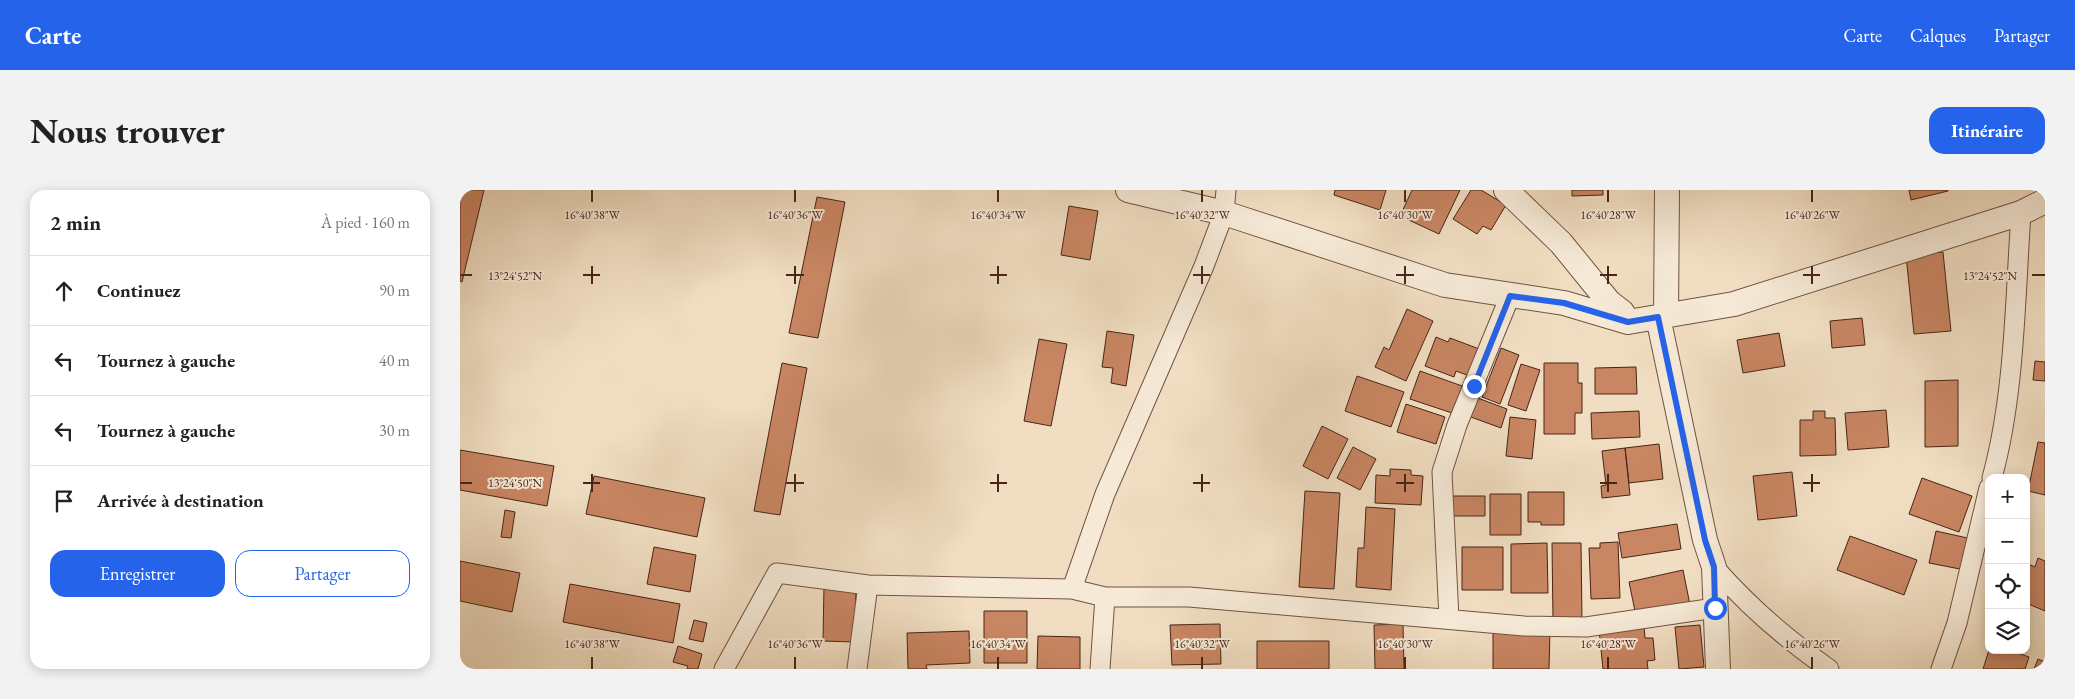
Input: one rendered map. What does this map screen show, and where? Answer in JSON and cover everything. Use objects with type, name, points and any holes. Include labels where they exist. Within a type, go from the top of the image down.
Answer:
[{"type":"street","points":[[1128,190],[1225,201],[1445,285],[1564,303],[1628,322],[1734,304],[2021,213],[2045,201]]},
{"type":"street","points":[[1506,190],[1561,243],[1609,302],[1622,312],[1628,322]]},
{"type":"street","points":[[1666,190],[1662,316],[1705,540],[1714,567],[1718,669]]},
{"type":"street","points":[[1072,589],[1104,494],[1204,266],[1225,201]]},
{"type":"street","points":[[1993,474],[2000,448],[2012,349],[2021,213]]},
{"type":"street","points":[[1448,619],[1442,472],[1457,425],[1510,296]]},
{"type":"street","points":[[1941,669],[1957,623],[1985,505]]},
{"type":"street","points":[[1714,567],[1743,601],[1794,644],[1829,669]]},
{"type":"street","points":[[724,669],[777,572],[868,584],[1072,589],[1104,597],[1189,597],[1524,626],[1586,627],[1715,608]]},
{"type":"street","points":[[857,669],[868,584]]},
{"type":"street","points":[[1100,669],[1104,597]]},
{"type":"building","points":[[460,190],[484,190],[462,282],[460,281]]},
{"type":"building","points":[[1335,190],[1386,190],[1380,210],[1334,195]]},
{"type":"building","points":[[1412,190],[1460,190],[1439,234],[1400,216]]},
{"type":"building","points":[[1471,190],[1481,190],[1506,205],[1491,230],[1483,226],[1477,234],[1453,219]]},
{"type":"building","points":[[1572,190],[1603,190],[1603,195],[1572,196]]},
{"type":"building","points":[[1909,190],[1948,190],[1948,191],[1911,200]]},
{"type":"building","points":[[817,197],[845,202],[818,338],[789,333]]},
{"type":"building","points":[[1069,206],[1098,211],[1090,260],[1061,255]]},
{"type":"building","points":[[1943,252],[1951,331],[1914,334],[1906,255]]},
{"type":"building","points":[[1407,309],[1433,321],[1406,381],[1375,367],[1384,347],[1389,350]]},
{"type":"building","points":[[1862,318],[1865,345],[1832,348],[1830,321]]},
{"type":"building","points":[[1107,331],[1134,335],[1126,386],[1111,383],[1113,368],[1102,367]]},
{"type":"building","points":[[1779,333],[1785,366],[1743,373],[1737,340]]},
{"type":"building","points":[[1436,337],[1448,342],[1450,338],[1482,350],[1472,377],[1456,371],[1454,377],[1425,366]]},
{"type":"building","points":[[1039,339],[1067,344],[1051,426],[1024,421]]},
{"type":"building","points":[[1501,348],[1519,355],[1500,404],[1482,397]]},
{"type":"building","points":[[2035,361],[2045,362],[2045,381],[2033,380]]},
{"type":"building","points":[[782,363],[807,368],[780,515],[754,511]]},
{"type":"building","points":[[1544,363],[1578,363],[1578,383],[1582,383],[1582,413],[1575,413],[1575,434],[1544,434]]},
{"type":"building","points":[[1521,364],[1540,370],[1526,411],[1508,405]]},
{"type":"building","points":[[1636,367],[1637,394],[1595,394],[1595,368]]},
{"type":"building","points":[[1420,371],[1465,387],[1455,414],[1410,399]]},
{"type":"building","points":[[1357,376],[1404,392],[1391,427],[1345,411]]},
{"type":"building","points":[[1958,380],[1958,446],[1925,447],[1925,381]]},
{"type":"building","points":[[1475,397],[1507,409],[1501,428],[1468,416]]},
{"type":"building","points":[[1406,404],[1445,417],[1436,444],[1397,432]]},
{"type":"building","points":[[1886,410],[1889,447],[1848,450],[1845,413]]},
{"type":"building","points":[[1639,411],[1640,437],[1592,439],[1591,413]]},
{"type":"building","points":[[1813,411],[1825,411],[1825,418],[1835,418],[1836,455],[1800,456],[1800,420],[1813,420]]},
{"type":"building","points":[[1510,417],[1536,420],[1532,459],[1506,456]]},
{"type":"building","points":[[1322,426],[1348,439],[1328,479],[1303,466]]},
{"type":"building","points":[[2038,442],[2045,443],[2045,495],[2030,491],[2030,481]]},
{"type":"building","points":[[1659,444],[1663,479],[1629,483],[1625,448]]},
{"type":"building","points":[[1353,447],[1376,459],[1360,490],[1337,478]]},
{"type":"building","points":[[1625,448],[1630,495],[1602,498],[1601,486],[1606,485],[1602,451]]},
{"type":"building","points":[[460,450],[554,466],[547,506],[460,490]]},
{"type":"building","points":[[1390,469],[1411,470],[1411,475],[1423,476],[1421,505],[1375,503],[1376,475],[1390,476]]},
{"type":"building","points":[[1792,472],[1797,516],[1758,520],[1753,476]]},
{"type":"building","points":[[594,476],[705,498],[697,537],[586,514]]},
{"type":"building","points":[[1922,478],[1972,496],[1959,532],[1909,514]]},
{"type":"building","points":[[1305,491],[1340,493],[1334,589],[1299,587]]},
{"type":"building","points":[[1528,492],[1564,492],[1564,525],[1541,525],[1541,522],[1528,522]]},
{"type":"building","points":[[1490,494],[1521,494],[1521,535],[1490,535]]},
{"type":"building","points":[[1450,496],[1485,496],[1485,516],[1450,516]]},
{"type":"building","points":[[1366,507],[1395,509],[1391,590],[1356,587],[1358,548],[1364,548]]},
{"type":"building","points":[[505,510],[515,512],[511,538],[501,537]]},
{"type":"building","points":[[1677,524],[1681,549],[1622,558],[1618,533]]},
{"type":"building","points":[[1936,531],[1972,539],[1965,570],[1929,563]]},
{"type":"building","points":[[1850,536],[1917,560],[1904,595],[1837,570]]},
{"type":"building","points":[[1618,542],[1620,598],[1591,599],[1589,548],[1600,548],[1600,543]]},
{"type":"building","points":[[1547,543],[1548,593],[1511,593],[1511,544]]},
{"type":"building","points":[[1552,543],[1581,543],[1582,621],[1553,621]]},
{"type":"building","points":[[654,547],[696,555],[690,592],[647,584]]},
{"type":"building","points":[[1462,547],[1503,547],[1503,590],[1462,590]]},
{"type":"building","points":[[2038,558],[2045,561],[2045,611],[2030,605],[2030,565],[2035,567]]},
{"type":"building","points":[[460,561],[520,573],[512,612],[460,601]]},
{"type":"building","points":[[1683,570],[1690,605],[1636,616],[1629,582]]},
{"type":"building","points":[[570,584],[680,604],[673,643],[563,622]]},
{"type":"building","points":[[824,585],[856,585],[855,642],[823,641]]},
{"type":"building","points":[[984,611],[1027,611],[1027,663],[984,663]]},
{"type":"building","points":[[694,620],[707,623],[703,642],[689,639]]},
{"type":"building","points":[[1220,624],[1221,664],[1172,665],[1170,625]]},
{"type":"building","points":[[1403,624],[1404,669],[1375,669],[1374,625]]},
{"type":"building","points":[[1700,625],[1704,667],[1679,669],[1675,627]]},
{"type":"building","points":[[1644,626],[1645,638],[1653,638],[1655,660],[1647,661],[1648,669],[1603,669],[1599,630]]},
{"type":"building","points":[[969,631],[970,663],[926,665],[927,669],[908,669],[907,633]]},
{"type":"building","points":[[1493,631],[1550,631],[1549,669],[1493,669]]},
{"type":"building","points":[[1038,636],[1080,637],[1080,669],[1037,669]]},
{"type":"building","points":[[1257,641],[1329,641],[1329,669],[1257,669]]},
{"type":"building","points":[[678,646],[702,654],[698,669],[687,669],[688,666],[673,662]]},
{"type":"building","points":[[1988,654],[2020,654],[2029,657],[2025,669],[1983,669]]},
{"type":"building","points":[[2038,659],[2045,662],[2045,669],[2034,669]]},
{"type":"route","points":[[1474,386],[1510,296],[1564,303],[1628,322],[1658,317],[1705,540],[1714,567],[1715,608]]}]
